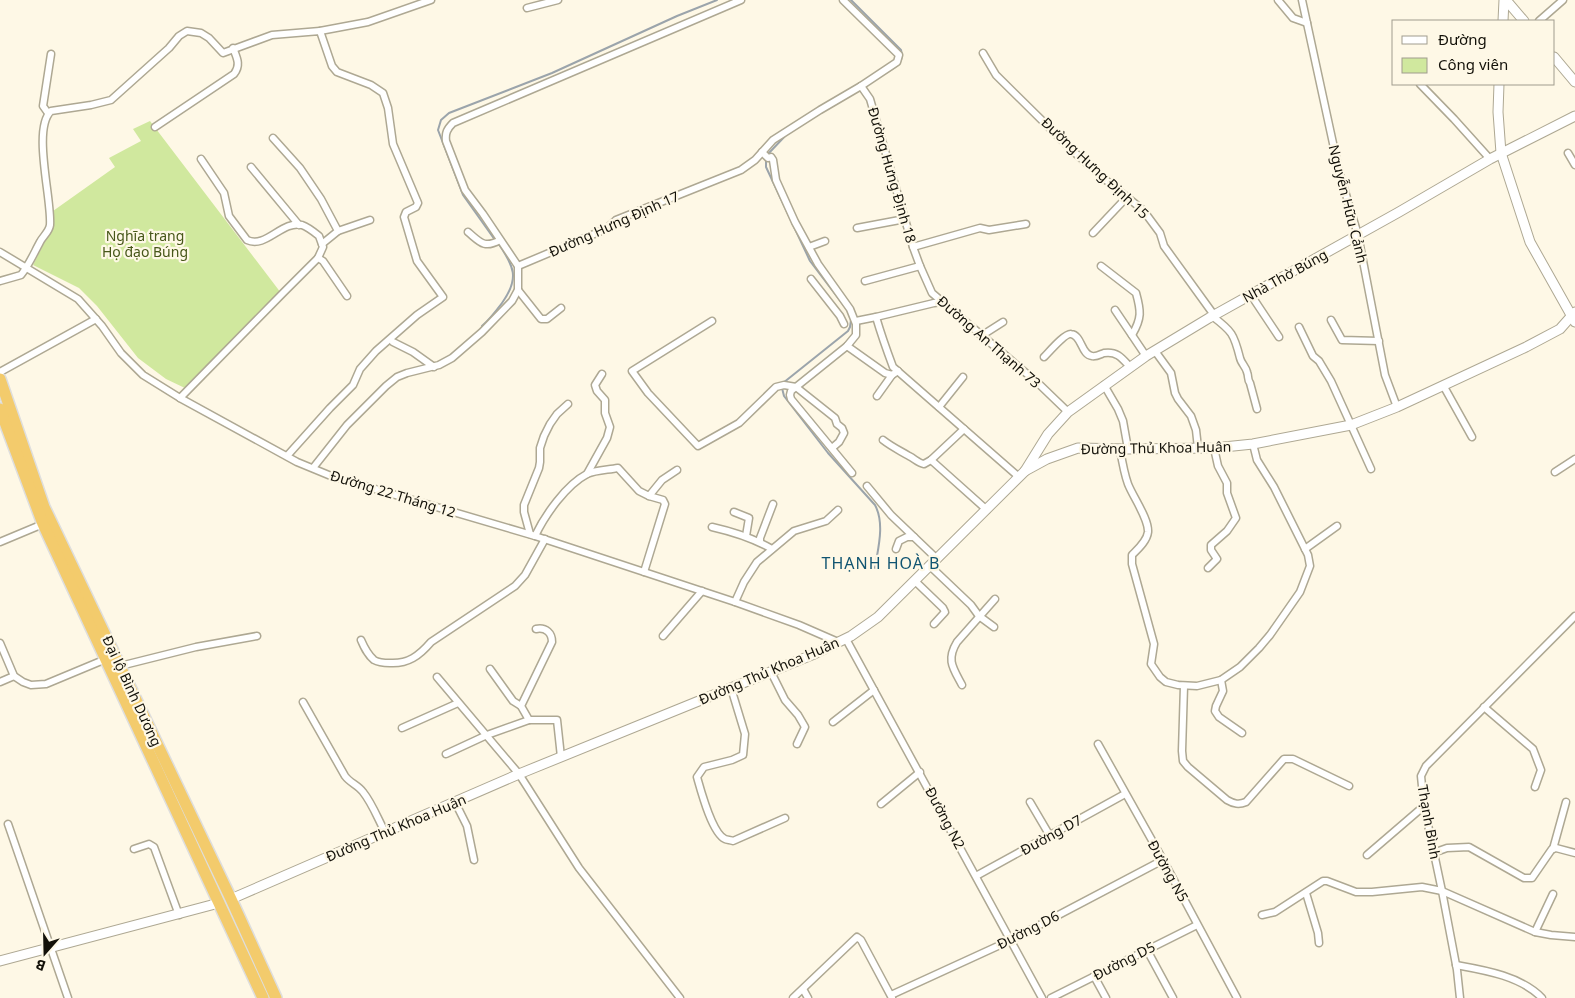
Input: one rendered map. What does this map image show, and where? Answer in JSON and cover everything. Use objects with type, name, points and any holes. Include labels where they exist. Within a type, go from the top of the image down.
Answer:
[{"type":"highway","name":"Đại lộ Bình Dương","points":[[0,379],[44,507],[231,899],[276,998]]},
{"type":"highway","name":"Đại lộ Bình Dương","points":[[0,409],[43,524],[263,998]]},
{"type":"highway","points":[[219,903],[231,899]]},
{"type":"main road","points":[[1503,20],[1505,0]]},
{"type":"main road","points":[[1505,0],[1523,20]]},
{"type":"main road","points":[[1555,57],[1575,82]]},
{"type":"main road","points":[[1499,85],[1498,112],[1501,153],[1530,242],[1574,317]]},
{"type":"main road","name":"Nhà Thờ Búng","points":[[1022,474],[1048,434],[1068,412],[1146,356],[1213,315],[1358,236],[1490,159],[1575,116]]},
{"type":"main road","name":"Đường Thủ Khoa Huân","points":[[231,899],[520,774],[812,655],[842,640],[878,617],[1022,474],[1047,459],[1078,448],[1214,448],[1254,444],[1351,425],[1396,407],[1526,347],[1560,329],[1574,317]]},
{"type":"main road","points":[[0,961],[219,903]]},
{"type":"street","points":[[0,281],[21,275],[47,233],[50,224],[43,130],[48,113],[55,110],[111,100],[169,48],[179,36],[187,32],[202,33],[223,53],[272,35],[320,31],[368,22],[431,0]]},
{"type":"street","points":[[527,8],[538,2],[558,0]]},
{"type":"street","points":[[313,468],[347,426],[397,377],[434,367],[452,358],[475,340],[512,301],[518,290],[518,266],[497,241],[465,190],[446,141],[446,131],[452,123],[740,0]]},
{"type":"street","name":"Đường Hưng Định 17","points":[[518,266],[606,229],[616,220],[741,170],[755,160],[772,140],[861,86],[896,62],[899,55],[843,0]]},
{"type":"street","points":[[1278,0],[1293,18],[1307,23]]},
{"type":"street","name":"Nguyễn Hữu Cảnh","points":[[1302,0],[1339,170],[1358,236],[1385,375],[1396,407]]},
{"type":"street","points":[[1540,20],[1563,0]]},
{"type":"street","points":[[287,456],[330,408],[354,385],[360,369],[376,351],[418,315],[443,297],[416,259],[404,217],[406,212],[416,207],[418,203],[393,144],[388,108],[383,93],[371,85],[337,72],[332,66],[320,31]]},
{"type":"street","points":[[155,128],[234,74],[238,64],[233,48]]},
{"type":"street","name":"Đường Hưng Định 15","points":[[983,53],[996,75],[1074,152],[1143,210],[1160,234],[1164,246],[1213,315],[1235,338],[1240,358],[1247,371],[1247,380],[1250,383],[1257,409]]},
{"type":"street","points":[[48,113],[44,106],[51,54]]},
{"type":"street","points":[[1421,85],[1490,159]]},
{"type":"street","name":"Đường Hưng Định 18","points":[[861,86],[870,99],[920,266]]},
{"type":"street","points":[[273,138],[300,168],[321,199],[338,231]]},
{"type":"street","points":[[762,152],[773,160],[776,180],[795,222],[846,312],[844,324]]},
{"type":"street","points":[[1568,152],[1575,164]]},
{"type":"street","points":[[180,398],[318,258],[323,248],[319,236],[304,226],[292,224],[261,241],[251,242],[248,240],[229,216],[224,193],[201,159]]},
{"type":"street","points":[[250,167],[299,225]]},
{"type":"street","points":[[1093,233],[1127,197]]},
{"type":"street","points":[[857,228],[905,219]]},
{"type":"street","points":[[322,244],[338,231],[370,220]]},
{"type":"street","points":[[913,247],[980,228],[990,230],[1026,224]]},
{"type":"street","points":[[468,232],[483,244],[497,241]]},
{"type":"street","points":[[809,247],[825,241]]},
{"type":"street","name":"Đường 22 Tháng 12","points":[[0,252],[78,299],[96,319],[121,353],[143,374],[180,398],[313,468],[350,482],[545,539],[735,602],[842,640]]},
{"type":"street","points":[[318,258],[323,261],[347,296]]},
{"type":"street","points":[[865,281],[920,266]]},
{"type":"street","name":"Đường An Thạnh 73","points":[[920,266],[932,293],[1040,385],[1068,412]]},
{"type":"street","points":[[1101,266],[1136,293],[1140,313],[1139,323],[1132,335]]},
{"type":"street","points":[[811,279],[856,320],[942,302]]},
{"type":"street","points":[[518,290],[541,319],[546,319],[560,308]]},
{"type":"street","points":[[1251,295],[1280,337]]},
{"type":"street","points":[[1115,310],[1146,356]]},
{"type":"street","points":[[876,317],[895,373],[877,396]]},
{"type":"street","points":[[0,372],[96,319]]},
{"type":"street","points":[[852,473],[791,399],[790,395],[792,391],[848,346],[856,335],[856,320]]},
{"type":"street","points":[[1331,320],[1342,340],[1379,341]]},
{"type":"street","points":[[712,321],[632,371],[648,393],[698,446],[739,423],[776,387],[784,385],[796,388],[835,418],[837,424],[844,430],[844,433],[839,442],[832,448]]},
{"type":"street","points":[[982,336],[1003,322]]},
{"type":"street","points":[[1299,327],[1313,356],[1319,361],[1331,381],[1371,468]]},
{"type":"street","points":[[1044,357],[1066,335],[1071,334],[1075,335],[1090,356],[1109,352],[1115,353],[1130,367]]},
{"type":"street","points":[[393,342],[413,352],[434,367]]},
{"type":"street","points":[[848,346],[885,373],[895,373],[1022,474]]},
{"type":"street","points":[[1155,351],[1173,378],[1175,393],[1178,399],[1191,416],[1196,430],[1198,448]]},
{"type":"street","points":[[532,535],[564,492],[587,474],[607,438],[610,427],[605,414],[605,400],[597,391],[595,385],[602,374]]},
{"type":"street","points":[[939,407],[963,377]]},
{"type":"street","points":[[1104,385],[1123,421],[1127,483],[1144,517],[1148,530],[1148,534],[1142,544],[1132,555],[1132,564],[1154,644],[1152,664],[1160,677],[1166,682],[1178,686],[1196,686],[1221,680],[1240,667],[1270,635],[1300,592],[1310,566],[1305,548],[1274,487],[1257,460],[1254,444]]},
{"type":"street","points":[[1443,385],[1472,437]]},
{"type":"street","points":[[532,535],[524,512],[524,505],[538,468],[540,448],[550,424],[568,404]]},
{"type":"street","points":[[883,440],[920,464],[926,464],[964,429]]},
{"type":"street","points":[[1208,568],[1217,559],[1211,550],[1211,545],[1227,531],[1236,518],[1227,493],[1226,483],[1218,466],[1214,448]]},
{"type":"street","points":[[1555,472],[1575,459]]},
{"type":"street","points":[[931,460],[987,510]]},
{"type":"street","points":[[587,474],[618,468],[640,491],[663,500],[664,504],[644,572]]},
{"type":"street","points":[[649,496],[662,480],[677,470]]},
{"type":"street","points":[[867,486],[891,515],[914,537],[979,616],[994,627]]},
{"type":"street","points":[[760,542],[773,504]]},
{"type":"street","points":[[735,602],[749,572],[757,562],[794,531],[826,521],[838,510]]},
{"type":"street","points":[[734,512],[749,518],[746,536]]},
{"type":"street","points":[[0,542],[43,524]]},
{"type":"street","points":[[1305,548],[1337,526]]},
{"type":"street","points":[[712,527],[746,536],[772,549]]},
{"type":"street","points":[[896,549],[899,541],[907,537],[914,537]]},
{"type":"street","points":[[361,640],[366,651],[374,660],[379,662],[404,662],[414,658],[431,642],[515,586],[525,574],[545,539]]},
{"type":"street","points":[[915,581],[945,612],[934,624]]},
{"type":"street","points":[[663,636],[702,591]]},
{"type":"street","points":[[962,685],[954,668],[951,653],[957,642],[995,599]]},
{"type":"street","name":"Thạnh Bình","points":[[1460,998],[1456,965],[1424,806],[1421,776],[1426,766],[1575,616]]},
{"type":"street","points":[[521,706],[552,642],[547,630],[536,629]]},
{"type":"street","points":[[120,666],[196,647],[257,636]]},
{"type":"street","name":"Đường N2","points":[[842,640],[874,690],[920,772],[1042,998]]},
{"type":"street","points":[[0,643],[14,676],[27,684],[41,685],[106,659]]},
{"type":"street","points":[[490,669],[514,701],[521,706],[529,720]]},
{"type":"street","points":[[771,672],[786,700],[805,727],[797,744]]},
{"type":"street","points":[[0,682],[14,676]]},
{"type":"street","points":[[436,677],[520,774],[579,868],[680,998]]},
{"type":"street","points":[[1221,680],[1223,691],[1215,711],[1218,717],[1242,733]]},
{"type":"street","points":[[1184,686],[1183,761],[1227,800],[1234,804],[1246,802],[1284,759],[1293,759],[1349,786]]},
{"type":"street","points":[[731,688],[745,734],[743,755],[732,760],[704,767],[697,777],[704,805],[720,835],[726,840],[733,840],[785,818]]},
{"type":"street","points":[[833,722],[874,690]]},
{"type":"street","points":[[303,702],[345,776],[349,782],[360,788],[365,794],[385,832]]},
{"type":"street","points":[[402,728],[458,703]]},
{"type":"street","points":[[1484,707],[1533,749],[1541,770],[1535,787]]},
{"type":"street","points":[[446,754],[529,720],[557,720],[561,757]]},
{"type":"street","name":"Đường N5","points":[[1098,744],[1237,998]]},
{"type":"street","points":[[881,804],[920,772]]},
{"type":"street","name":"Đường D7","points":[[976,876],[1125,794]]},
{"type":"street","points":[[455,802],[467,826],[474,860]]},
{"type":"street","points":[[1030,802],[1050,836]]},
{"type":"street","points":[[1433,853],[1447,848],[1469,847],[1517,874],[1529,879],[1532,878],[1553,848],[1566,802]]},
{"type":"street","points":[[1367,855],[1424,806]]},
{"type":"street","points":[[8,824],[68,998]]},
{"type":"street","points":[[134,849],[149,844],[154,847],[179,915]]},
{"type":"street","points":[[1553,848],[1575,853]]},
{"type":"street","name":"Đường D6","points":[[891,997],[1010,940],[1163,860]]},
{"type":"street","points":[[1262,915],[1275,912],[1324,881],[1356,892],[1422,887],[1442,891],[1534,932],[1551,936],[1575,937]]},
{"type":"street","points":[[1306,893],[1318,932],[1319,944]]},
{"type":"street","points":[[1534,932],[1553,894]]},
{"type":"street","name":"Đường D5","points":[[1051,998],[1197,925]]},
{"type":"street","points":[[793,998],[853,939],[858,938],[864,944],[891,997]]},
{"type":"street","points":[[1147,950],[1173,998]]},
{"type":"street","points":[[1456,965],[1494,972],[1537,993],[1542,998]]},
{"type":"street","points":[[1094,976],[1106,998]]},
{"type":"street","points":[[803,989],[808,998]]},
{"type":"green space","name":"Nghĩa trang Họ đạo Búng","points":[[150,121],[281,293],[187,389],[166,379],[138,358],[97,306],[79,288],[33,265],[51,229],[53,211],[115,167],[109,158],[141,141],[133,129]]},
{"type":"waterway","points":[[495,240],[463,195],[438,130],[441,120],[449,113],[552,73],[677,16],[717,0]]},
{"type":"waterway","points":[[851,0],[901,50],[900,62],[884,74]]},
{"type":"waterway","points":[[814,117],[827,109]]},
{"type":"waterway","points":[[768,154],[787,134]]},
{"type":"waterway","points":[[766,159],[766,167],[810,261],[848,311]]},
{"type":"waterway","points":[[482,326],[508,294],[513,279],[511,266],[498,243]]},
{"type":"waterway","points":[[783,383],[848,331],[851,320]]},
{"type":"waterway","points":[[782,388],[784,396],[828,453],[875,505],[880,520],[875,568]]},
{"type":"district","name":"THẠNH HOÀ B","points":[[881,563]]}]
